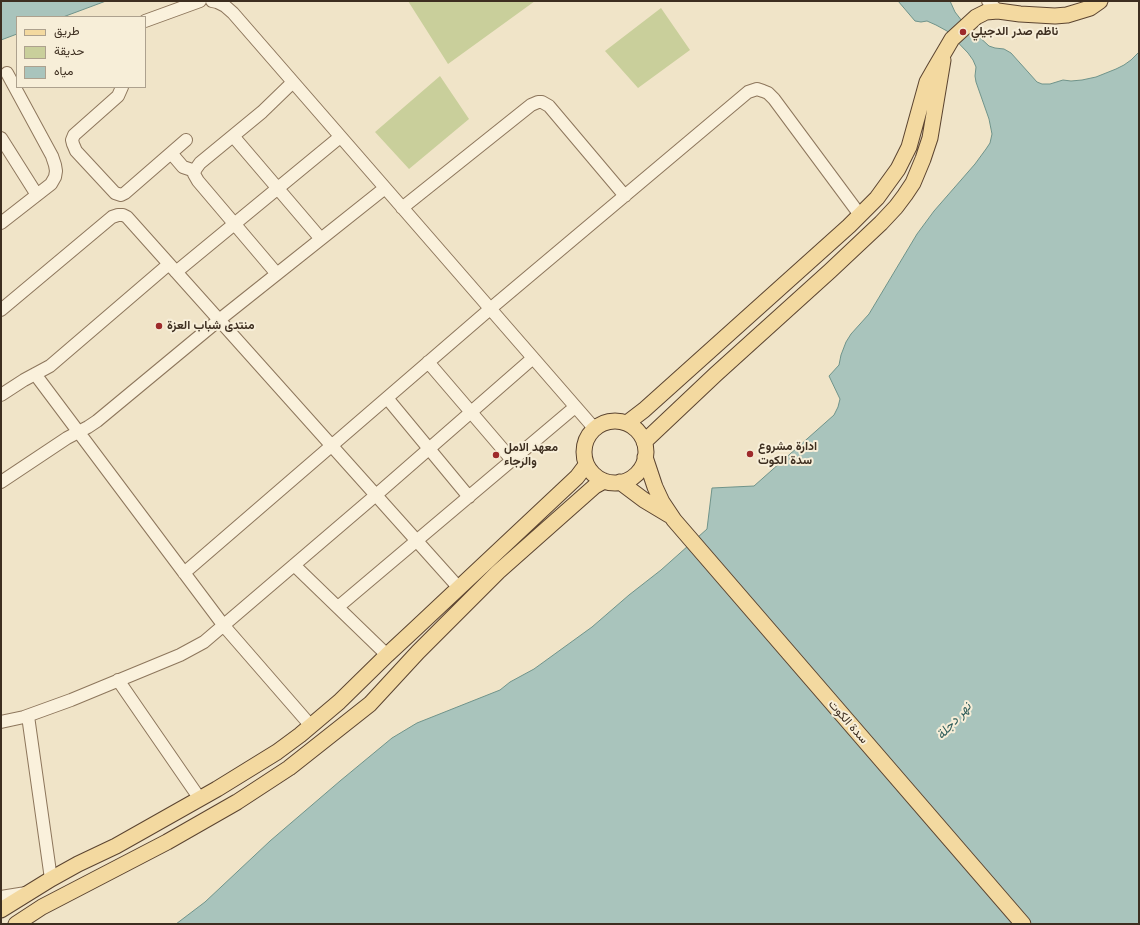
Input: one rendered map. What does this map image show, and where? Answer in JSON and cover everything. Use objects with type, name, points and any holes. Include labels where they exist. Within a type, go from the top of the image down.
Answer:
[{"type":"main road","points":[[627,423],[656,399],[849,226],[877,198],[890,182],[909,147],[927,82],[948,46],[976,17],[986,12],[993,6],[1020,14],[1068,15],[1090,8],[1100,1]]},
{"type":"main road","points":[[672,518],[655,487],[645,449],[640,434],[635,428],[627,423],[610,421],[601,423],[594,428],[588,436],[584,445],[586,465],[597,477],[604,481],[620,482],[629,479],[637,473],[642,466],[645,449],[716,374],[830,272],[906,195],[913,183],[930,138],[948,46]]},
{"type":"main road","points":[[1,910],[51,879],[116,846],[200,799],[277,752],[339,702],[386,655],[577,476],[586,465]]},
{"type":"main road","points":[[16,924],[42,906],[167,842],[236,802],[289,768],[370,704],[498,572],[595,486],[604,481]]},
{"type":"main road","points":[[620,482],[672,518]]},
{"type":"main road","name":"سدة الكوت","points":[[672,518],[1023,924]]},
{"type":"main road","points":[[415,629],[429,642]]},
{"type":"street","points":[[146,21],[200,1]]},
{"type":"street","points":[[212,1],[225,6],[233,13],[594,428]]},
{"type":"street","points":[[1,223],[54,181],[55,177],[55,165],[52,156],[8,73]]},
{"type":"street","points":[[277,274],[198,182],[194,174],[196,167],[200,163],[262,112],[293,82]]},
{"type":"street","points":[[122,88],[118,96],[74,135],[72,140],[76,150],[115,193],[120,195],[125,193],[186,140]]},
{"type":"street","points":[[184,573],[490,309],[748,92],[758,90],[768,93],[774,99],[860,215]]},
{"type":"street","points":[[402,208],[531,105],[538,102],[542,102],[549,106],[624,196]]},
{"type":"street","points":[[233,136],[321,238]]},
{"type":"street","points":[[1,395],[50,366],[173,268],[235,224],[340,137]]},
{"type":"street","points":[[1,138],[37,195]]},
{"type":"street","points":[[171,153],[183,167],[195,171]]},
{"type":"street","points":[[1,482],[66,438],[88,428],[219,320],[385,188]]},
{"type":"street","points":[[120,195],[120,215]]},
{"type":"street","points":[[1,310],[112,217],[120,215],[127,217],[459,588]]},
{"type":"street","points":[[1,722],[28,716],[118,680],[194,648],[204,642],[533,358]]},
{"type":"street","points":[[428,362],[512,460]]},
{"type":"street","points":[[35,374],[224,626],[311,726]]},
{"type":"street","points":[[387,398],[469,497]]},
{"type":"street","points":[[338,607],[575,407]]},
{"type":"street","points":[[294,565],[386,655]]},
{"type":"street","points":[[118,680],[200,799]]},
{"type":"street","points":[[28,716],[51,879]]},
{"type":"street","points":[[1,897],[28,893]]},
{"type":"green space","points":[[408,1],[535,1],[448,64]]},
{"type":"green space","points":[[661,8],[690,50],[638,88],[605,51]]},
{"type":"green space","points":[[440,76],[469,119],[409,169],[375,132]]},
{"type":"water","points":[[1,1],[106,1],[66,16],[16,16],[16,34],[1,40]]},
{"type":"water","name":"نهر دجلة","points":[[898,1],[950,1],[955,12],[962,21],[989,46],[1004,49],[1011,53],[1037,82],[1042,84],[1050,84],[1063,80],[1082,80],[1096,77],[1124,65],[1139,52],[1139,924],[176,924],[205,902],[270,841],[392,738],[417,723],[500,690],[510,682],[534,669],[592,627],[661,570],[707,529],[712,488],[754,486],[834,415],[840,399],[829,376],[839,365],[846,342],[851,334],[869,314],[917,234],[934,211],[975,164],[990,143],[992,134],[989,119],[976,82],[976,67],[973,60],[947,31],[927,21],[915,21]]},
{"type":"place","name":"ناظم صدر الدجيلي","points":[[963,32]]},
{"type":"place","name":"منتدى شباب العزة","points":[[159,326]]},
{"type":"place","name":"ادارة مشروع سدة الكوت","points":[[750,454]]},
{"type":"place","name":"معهد الامل والرجاء","points":[[496,455]]}]
